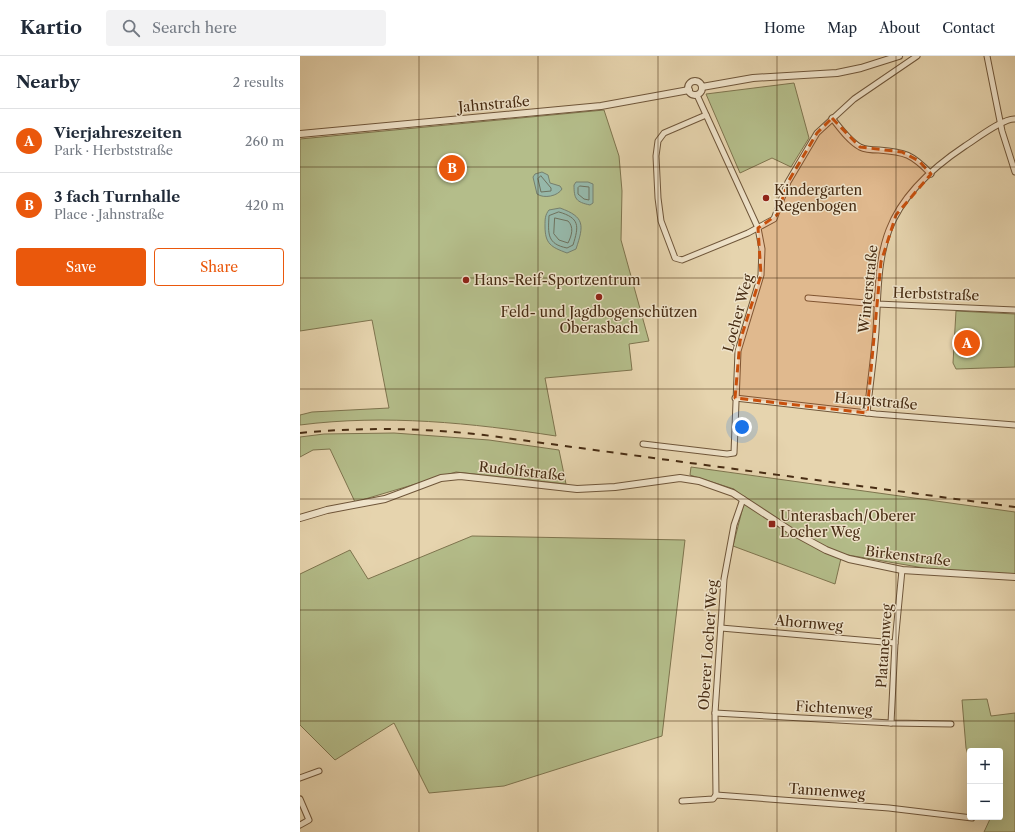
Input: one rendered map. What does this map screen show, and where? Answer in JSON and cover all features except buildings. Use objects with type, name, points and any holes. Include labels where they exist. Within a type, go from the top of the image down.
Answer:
[{"type":"street","name":"Jahnstraße","points":[[300,134],[601,106],[688,90],[689,86],[694,81],[698,82],[702,87],[753,78],[837,73],[861,68],[899,56]]},
{"type":"street","points":[[706,115],[664,133],[658,141],[656,176],[661,221],[675,258],[682,260],[758,228],[774,219],[788,182],[817,133],[854,99],[917,56]]},
{"type":"street","points":[[987,56],[1001,123],[1015,172]]},
{"type":"street","points":[[688,90],[692,94],[697,95],[700,94],[702,87]]},
{"type":"street","name":"Locher Weg","points":[[643,444],[727,454],[734,453],[735,398],[740,341],[754,301],[761,275],[762,249],[758,228],[697,95]]},
{"type":"street","points":[[832,118],[852,142],[860,147],[902,152],[910,155],[919,161],[930,174]]},
{"type":"street","name":"Winterstraße","points":[[868,413],[881,262],[889,229],[904,202],[930,174],[959,150],[1006,120],[1015,119]]},
{"type":"street","name":"Herbststraße","points":[[808,298],[877,304],[1015,310]]},
{"type":"street","name":"Hauptstraße","points":[[735,398],[868,413],[1015,425]]},
{"type":"street","name":"Rudolfstraße","points":[[300,518],[327,510],[385,499],[442,478],[460,476],[577,488],[615,487],[680,478],[699,481],[732,493],[743,499]]},
{"type":"street","name":"Birkenstraße","points":[[743,499],[791,531],[826,550],[849,559],[902,570],[1015,578]]},
{"type":"street","name":"Oberer Locher Weg","points":[[716,795],[715,713],[726,566],[736,520],[743,499]]},
{"type":"street","name":"Platanenweg","points":[[891,723],[895,642],[902,570]]},
{"type":"street","name":"Ahornweg","points":[[721,628],[895,642]]},
{"type":"street","name":"Fichtenweg","points":[[715,713],[891,723],[951,724]]},
{"type":"street","points":[[300,778],[319,771]]},
{"type":"street","name":"Tannenweg","points":[[682,801],[713,799],[716,795],[889,808],[967,817]]},
{"type":"street","points":[[300,799],[309,820],[300,825]]},
{"type":"highlighted area","points":[[832,118],[860,147],[902,152],[919,161],[931,174],[896,215],[881,262],[867,413],[735,398],[740,341],[761,275],[758,228],[777,215],[788,182],[817,133]]},
{"type":"green space","points":[[794,83],[809,138],[791,167],[772,158],[740,173],[706,94]]},
{"type":"green space","name":"Hans-Reif-Sportzentrum","points":[[604,110],[619,156],[622,191],[621,240],[649,341],[629,344],[632,370],[545,378],[556,436],[493,427],[396,420],[364,420],[300,425],[300,415],[312,412],[389,408],[372,320],[300,331],[300,139]]},
{"type":"green space","points":[[956,311],[1015,314],[1015,367],[956,369],[953,363]]},
{"type":"green space","points":[[394,433],[489,440],[559,450],[566,484],[456,472],[355,502],[330,449],[313,450],[300,457],[300,437],[324,434]]},
{"type":"green space","points":[[691,467],[1015,512],[1015,577],[930,569],[842,554],[835,584],[733,546],[745,499],[734,489],[690,475]]},
{"type":"green space","points":[[472,536],[685,540],[662,736],[504,786],[429,793],[394,723],[335,760],[300,725],[300,574],[350,550],[368,579]]},
{"type":"green space","points":[[987,699],[991,716],[1015,713],[1015,832],[984,832],[990,820],[1003,820],[1003,748],[967,748],[967,752],[962,700]]},
{"type":"water","points":[[542,172],[548,175],[550,183],[560,186],[562,189],[554,195],[540,196],[537,194],[533,177],[535,174]]},
{"type":"water","points":[[576,182],[588,182],[593,184],[593,203],[590,205],[582,203],[575,197],[574,185]]},
{"type":"water","points":[[560,208],[574,215],[578,219],[581,228],[576,249],[567,253],[553,247],[548,241],[545,232],[545,219],[549,210]]},
{"type":"railway","points":[[300,433],[392,429],[484,435],[1015,507]]},
{"type":"place","name":"3 fach Turnhalle","points":[[452,168]]},
{"type":"place","name":"Kindergarten Regenbogen","points":[[766,198]]},
{"type":"place","name":"Hans-Reif-Sportzentrum","points":[[466,280]]},
{"type":"place","name":"Feld- und Jagdbogenschützen Oberasbach","points":[[599,297]]},
{"type":"place","name":"Vierjahreszeiten","points":[[967,343]]},
{"type":"place","name":"Unterasbach/Oberer Locher Weg","points":[[772,524]]}]
